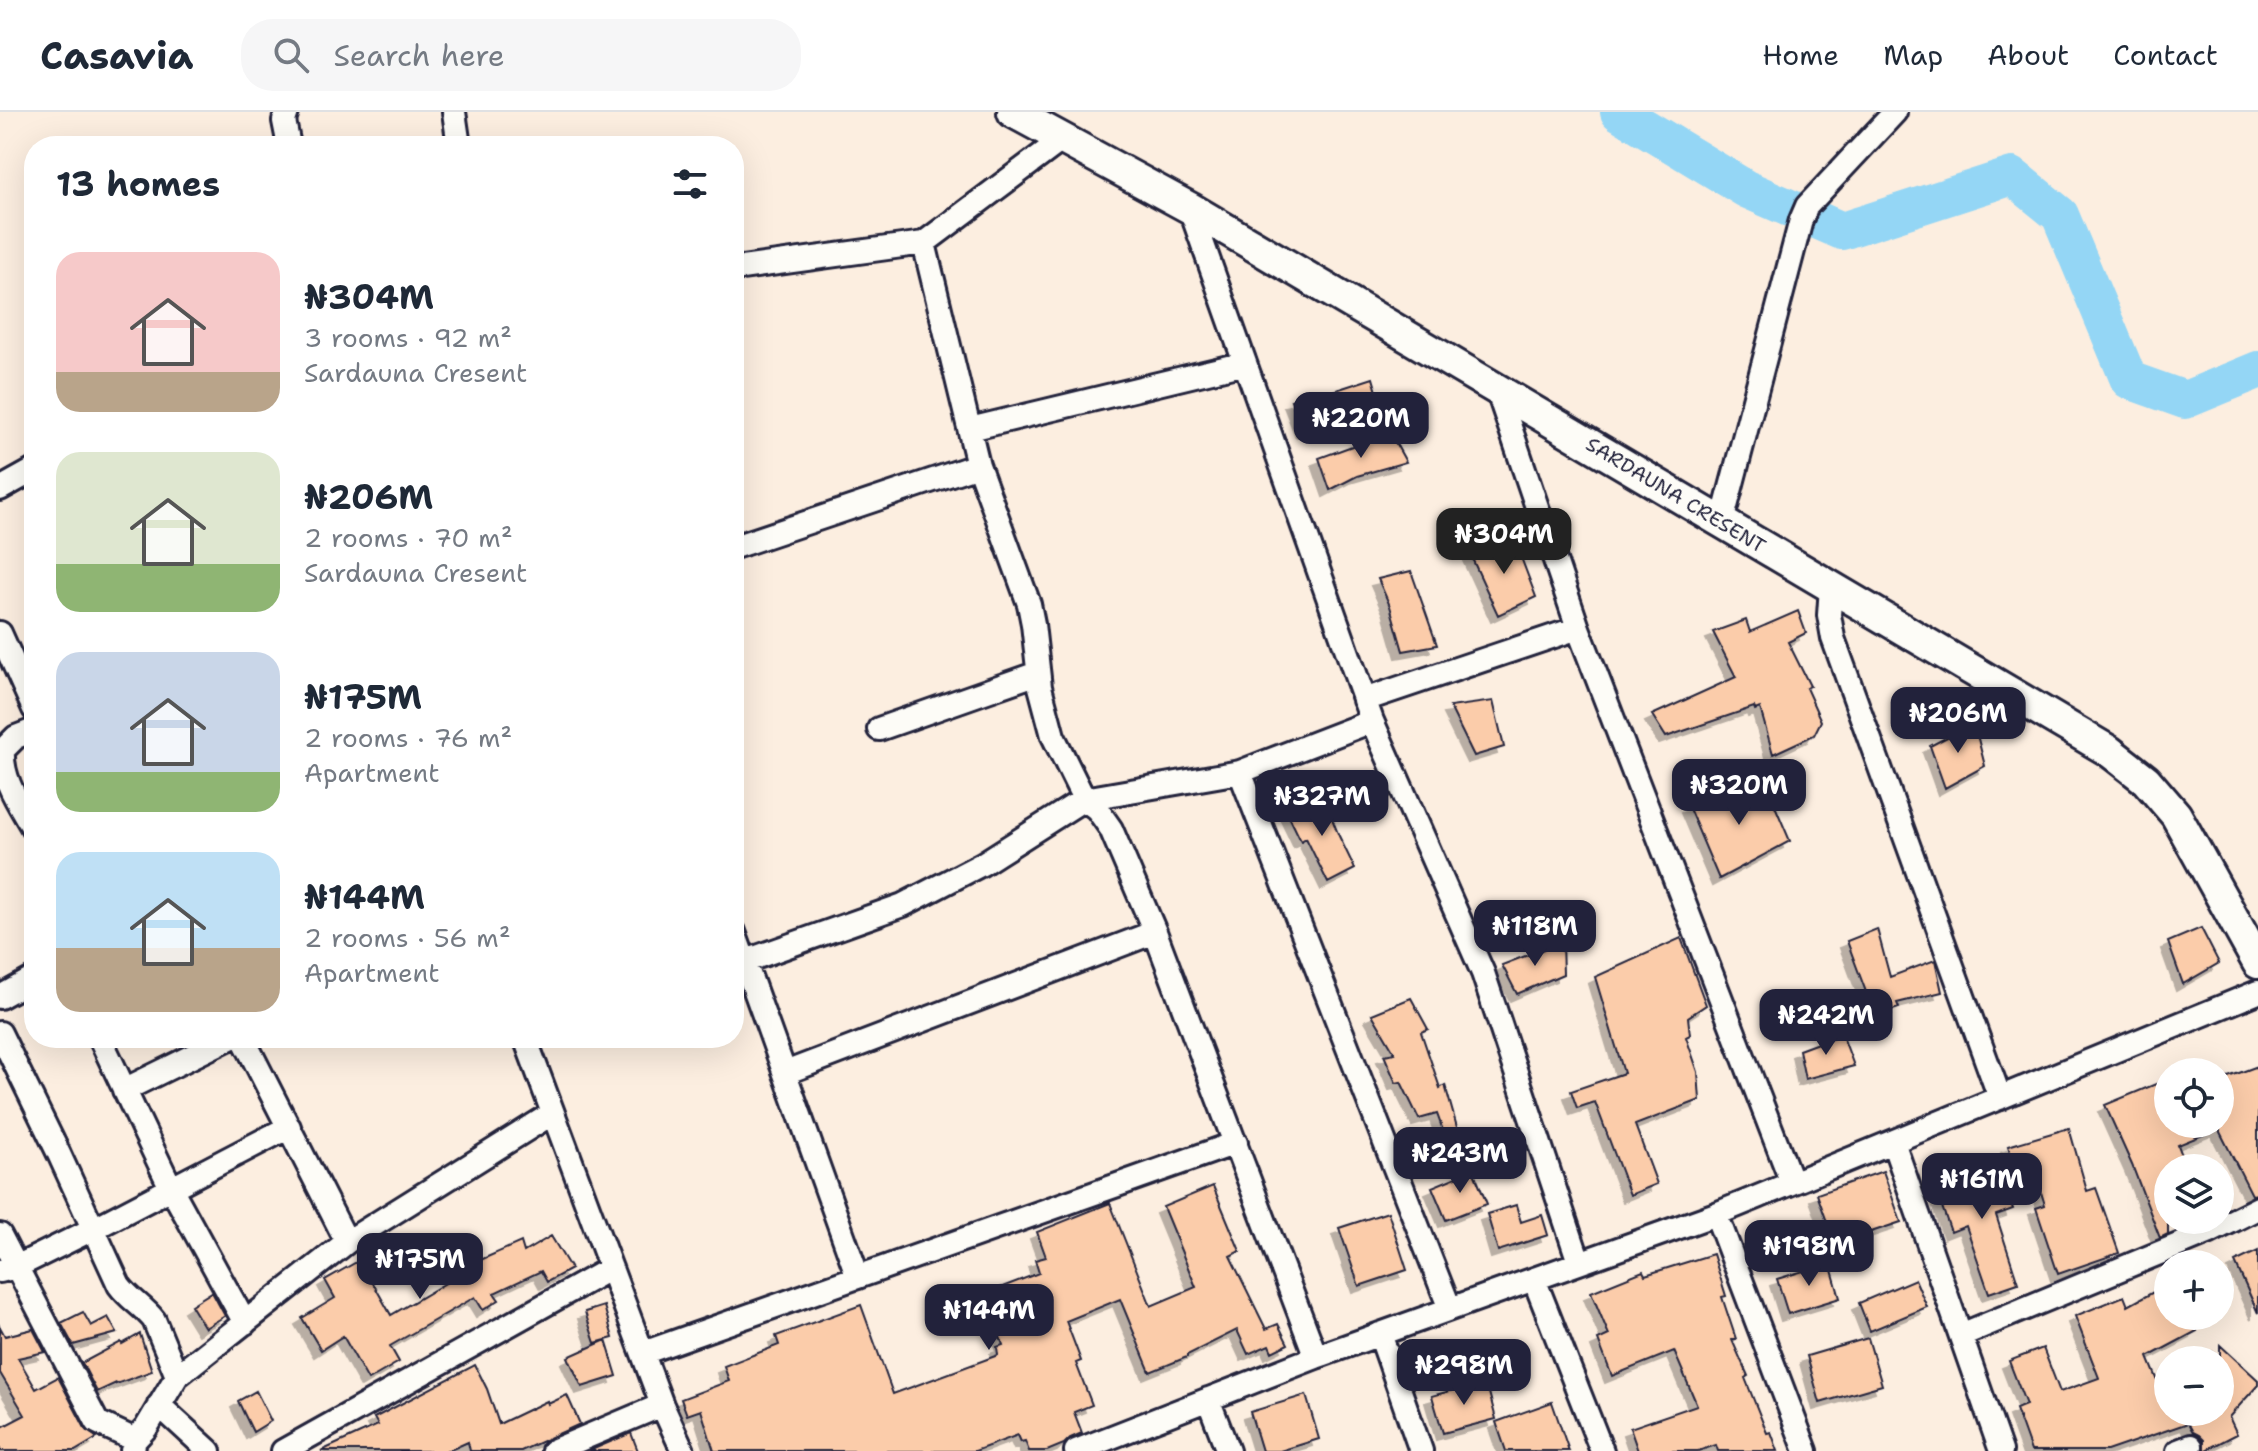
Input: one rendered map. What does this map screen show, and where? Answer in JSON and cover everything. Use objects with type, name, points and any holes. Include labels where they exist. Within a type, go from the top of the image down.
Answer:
[{"type":"street","points":[[287,112],[284,121],[287,136]]},
{"type":"street","points":[[454,112],[458,136]]},
{"type":"street","name":"SARDAUNA CRESENT","points":[[1013,112],[1190,208],[2109,751],[2146,780],[2176,815],[2258,963]]},
{"type":"street","points":[[1722,522],[1804,213],[1895,112]]},
{"type":"street","points":[[744,268],[924,243],[1064,138]]},
{"type":"street","points":[[1190,208],[1368,710],[1483,973],[1579,1262]]},
{"type":"street","points":[[924,243],[978,465],[1029,604],[1038,673],[1053,736],[1084,799],[1097,809],[1111,829],[1155,932],[1316,1357]]},
{"type":"street","points":[[970,429],[1245,363]]},
{"type":"street","points":[[1497,389],[1578,628],[1792,1183]]},
{"type":"street","points":[[744,544],[978,465]]},
{"type":"street","points":[[0,489],[24,476]]},
{"type":"street","points":[[1831,587],[1829,615],[1833,638],[2000,1098]]},
{"type":"street","points":[[746,961],[903,905],[982,864],[1084,799],[1240,772],[1368,710],[1578,628]]},
{"type":"street","points":[[0,633],[24,687]]},
{"type":"street","points":[[879,729],[1038,673]]},
{"type":"street","points":[[24,734],[16,737],[3,750],[2,767],[24,810]]},
{"type":"street","points":[[1240,772],[1450,1309]]},
{"type":"street","points":[[785,1073],[1155,932]]},
{"type":"street","points":[[744,956],[858,1277]]},
{"type":"street","points":[[0,997],[24,984]]},
{"type":"street","points":[[1076,1451],[1316,1357],[1716,1214],[2258,992]]},
{"type":"street","points":[[0,1033],[119,1285],[154,1320],[177,1376]]},
{"type":"street","points":[[105,1048],[171,1188],[245,1323]]},
{"type":"street","points":[[124,1090],[210,1048]]},
{"type":"street","points":[[248,1048],[347,1242]]},
{"type":"street","points":[[529,1048],[662,1405],[683,1451]]},
{"type":"street","points":[[0,1235],[8,1269],[97,1422],[134,1446],[177,1376],[347,1242],[553,1113]]},
{"type":"street","points":[[8,1269],[93,1229],[289,1127]]},
{"type":"street","points":[[1893,1142],[2001,1451]]},
{"type":"street","points":[[643,1353],[1236,1143]]},
{"type":"street","points":[[1961,1335],[2210,1232],[2258,1208]]},
{"type":"street","points":[[1716,1214],[1806,1451]]},
{"type":"street","points":[[283,1451],[611,1268]]},
{"type":"street","points":[[1534,1279],[1602,1451]]},
{"type":"street","points":[[1380,1334],[1421,1451]]},
{"type":"street","points":[[1208,1399],[1228,1451]]},
{"type":"street","points":[[159,1405],[209,1451]]},
{"type":"street","points":[[555,1451],[662,1405]]},
{"type":"building","points":[[1373,378],[1381,405],[1303,430],[1291,400],[1327,393]]},
{"type":"building","points":[[1391,435],[1406,462],[1357,476],[1330,490],[1319,458]]},
{"type":"building","points":[[1514,539],[1536,597],[1498,615],[1470,554]]},
{"type":"building","points":[[1411,571],[1437,645],[1403,651],[1390,606],[1378,579]]},
{"type":"building","points":[[1798,611],[1806,633],[1788,642],[1810,686],[1806,688],[1821,721],[1814,735],[1773,754],[1760,708],[1755,710],[1754,707],[1666,737],[1652,715],[1736,677],[1713,632],[1746,620],[1750,632]]},
{"type":"building","points":[[1493,701],[1504,747],[1474,756],[1450,707]]},
{"type":"building","points":[[1974,723],[1985,766],[1945,788],[1930,746]]},
{"type":"building","points":[[1764,780],[1790,841],[1719,879],[1688,806]]},
{"type":"building","points":[[1323,796],[1355,869],[1328,883],[1306,838],[1301,841],[1287,812]]},
{"type":"building","points":[[2201,928],[2219,963],[2183,984],[2168,942]]},
{"type":"building","points":[[1877,929],[1890,977],[1935,960],[1942,992],[1897,1003],[1899,1008],[1875,1016],[1847,941]]},
{"type":"building","points":[[1681,938],[1706,1005],[1688,1017],[1690,1035],[1686,1037],[1698,1072],[1700,1100],[1635,1125],[1657,1184],[1630,1195],[1595,1102],[1577,1108],[1571,1091],[1624,1073],[1595,977]]},
{"type":"building","points":[[1562,942],[1563,974],[1517,994],[1502,965]]},
{"type":"building","points":[[1411,998],[1428,1029],[1421,1032],[1440,1088],[1445,1085],[1464,1152],[1452,1155],[1437,1114],[1419,1119],[1401,1082],[1396,1083],[1384,1055],[1395,1053],[1372,1014]]},
{"type":"building","points":[[1842,1034],[1854,1066],[1805,1079],[1799,1050]]},
{"type":"building","points":[[2258,1066],[2258,1194],[2252,1195],[2234,1154],[2223,1138],[2234,1138],[2234,1075]]},
{"type":"building","points":[[2154,1085],[2154,1138],[2195,1138],[2178,1145],[2182,1154],[2154,1154],[2154,1222],[2132,1165],[2105,1105]]},
{"type":"building","points":[[2069,1128],[2087,1191],[2096,1188],[2119,1253],[2058,1274],[2036,1208],[2045,1205],[2032,1163],[2015,1168],[2008,1146]]},
{"type":"building","points":[[1997,1164],[2013,1209],[1996,1215],[2018,1283],[1989,1293],[1966,1226],[1951,1232],[1935,1187]]},
{"type":"building","points":[[1473,1170],[1487,1204],[1446,1220],[1432,1187]]},
{"type":"building","points":[[1883,1171],[1901,1222],[1835,1244],[1817,1194]]},
{"type":"building","points":[[1213,1186],[1240,1251],[1230,1256],[1266,1329],[1278,1324],[1288,1344],[1272,1352],[1269,1345],[1248,1354],[1237,1330],[1187,1357],[1150,1372],[1120,1299],[1066,1321],[1081,1361],[1076,1363],[1092,1405],[1074,1412],[1082,1433],[1064,1444],[1047,1451],[1029,1451],[1018,1435],[975,1451],[714,1451],[701,1410],[687,1415],[681,1399],[729,1381],[724,1366],[779,1345],[776,1336],[861,1305],[893,1394],[998,1355],[997,1347],[1003,1345],[984,1294],[1039,1273],[1035,1260],[1046,1257],[1037,1232],[1110,1203],[1151,1306],[1196,1287],[1163,1207]]},
{"type":"building","points":[[1516,1205],[1521,1222],[1542,1215],[1548,1235],[1498,1251],[1487,1214]]},
{"type":"building","points":[[1388,1212],[1407,1270],[1359,1286],[1339,1228]]},
{"type":"building","points":[[551,1236],[571,1269],[547,1282],[541,1271],[494,1293],[499,1300],[483,1310],[475,1297],[390,1346],[399,1362],[368,1380],[343,1336],[321,1350],[302,1318],[335,1298],[325,1280],[360,1260],[391,1315],[461,1274],[453,1261],[469,1251],[476,1262],[521,1242],[524,1252]]},
{"type":"building","points":[[2258,1251],[2258,1313],[2235,1262]]},
{"type":"building","points":[[1713,1254],[1726,1296],[1722,1297],[1736,1339],[1732,1340],[1767,1433],[1771,1432],[1778,1451],[1718,1451],[1716,1445],[1698,1451],[1638,1451],[1630,1428],[1697,1405],[1674,1351],[1612,1376],[1598,1340],[1609,1335],[1591,1292],[1643,1271],[1645,1275]]},
{"type":"building","points":[[1830,1263],[1840,1298],[1788,1314],[1777,1279]]},
{"type":"building","points":[[1915,1279],[1927,1307],[1870,1331],[1859,1303]]},
{"type":"building","points":[[212,1292],[225,1316],[205,1328],[191,1305]]},
{"type":"building","points":[[2154,1292],[2154,1330],[2197,1331],[2169,1346],[2154,1346],[2154,1354],[2148,1357],[2154,1371],[2154,1426],[2179,1426],[2107,1451],[2031,1451],[2016,1409],[2026,1405],[2009,1361],[2043,1348],[2060,1392],[2099,1378],[2075,1316],[2124,1296],[2128,1306]]},
{"type":"building","points":[[604,1306],[613,1338],[595,1343],[585,1312]]},
{"type":"building","points":[[83,1312],[91,1326],[108,1317],[117,1333],[73,1345],[61,1323]]},
{"type":"building","points":[[0,1327],[5,1336],[33,1329],[45,1352],[18,1358],[36,1389],[58,1377],[85,1428],[97,1438],[75,1451],[0,1451],[0,1428],[25,1415],[0,1373]]},
{"type":"building","points":[[140,1334],[152,1371],[97,1392],[82,1363]]},
{"type":"building","points":[[1868,1338],[1882,1385],[1820,1403],[1807,1356]]},
{"type":"building","points":[[606,1340],[617,1376],[582,1387],[568,1357]]},
{"type":"building","points":[[2234,1358],[2258,1380],[2258,1385],[2234,1411]]},
{"type":"building","points":[[475,1365],[499,1424],[567,1395],[580,1424],[521,1451],[470,1451],[468,1442],[448,1451],[321,1451],[378,1425],[374,1418]]},
{"type":"building","points":[[1486,1381],[1496,1419],[1443,1433],[1432,1396]]},
{"type":"building","points":[[256,1391],[271,1421],[253,1432],[238,1401]]},
{"type":"building","points":[[1306,1395],[1319,1439],[1280,1451],[1262,1451],[1250,1412]]},
{"type":"building","points":[[1552,1402],[1569,1451],[1506,1451],[1496,1422]]},
{"type":"building","points":[[2190,1426],[2233,1426],[2237,1434],[2204,1451],[2204,1440]]},
{"type":"building","points":[[631,1433],[638,1451],[589,1451]]},
{"type":"waterway","points":[[1619,112],[1746,189],[1842,231],[2012,176],[2060,215],[2129,380],[2185,400],[2258,370]]}]
